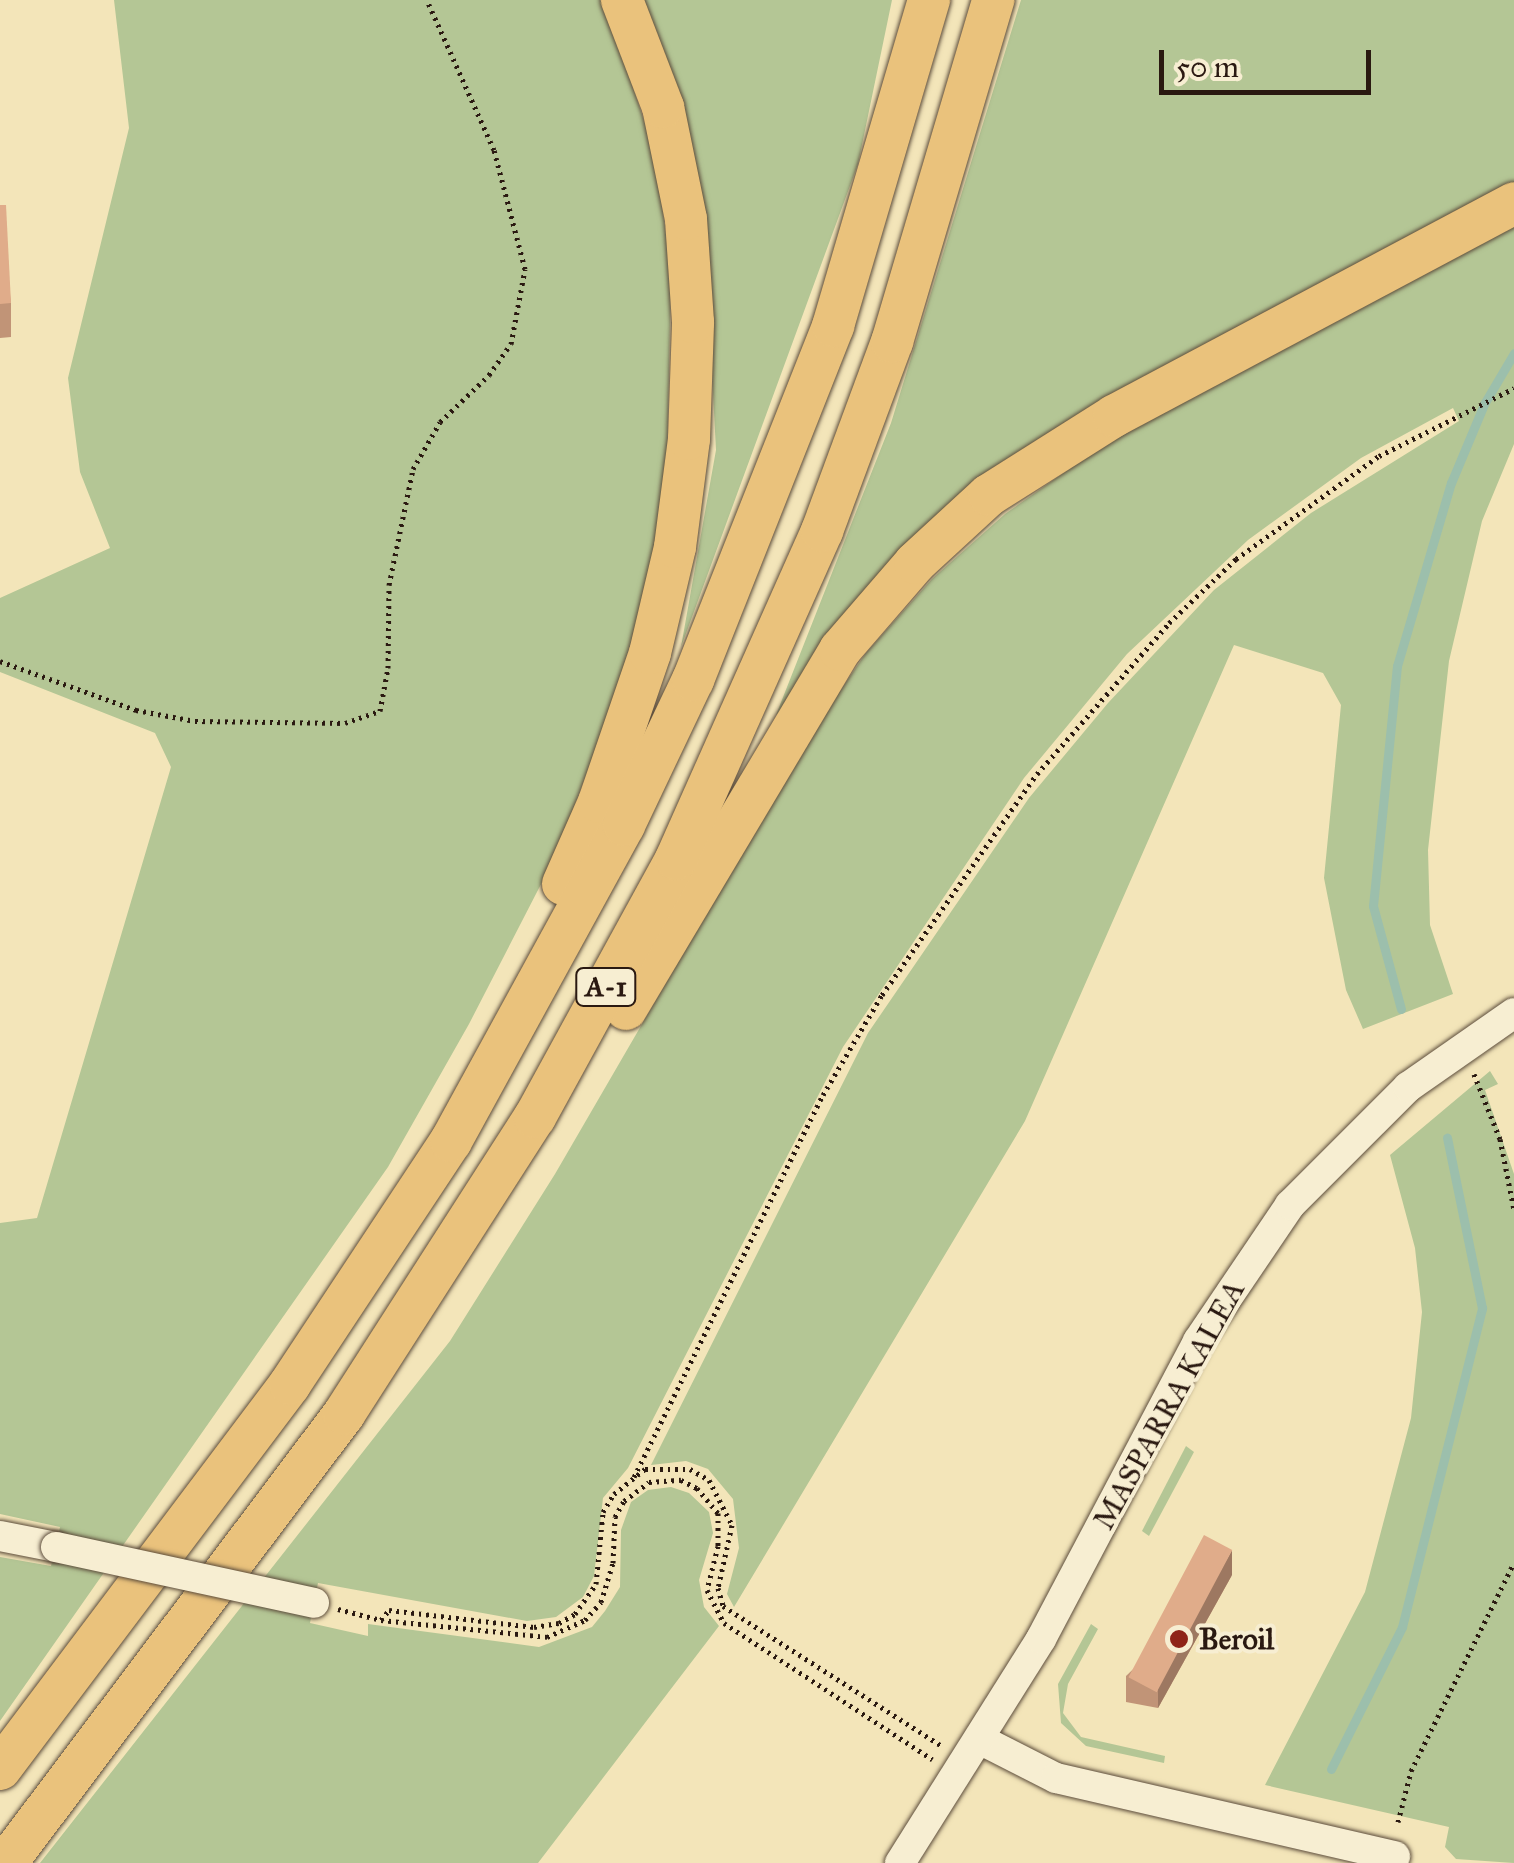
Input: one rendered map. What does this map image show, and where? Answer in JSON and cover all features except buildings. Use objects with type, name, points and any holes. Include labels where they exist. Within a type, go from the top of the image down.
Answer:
[{"type":"highway","points":[[451,1141],[599,802],[650,653],[675,547],[693,341],[686,219],[663,107],[622,0]]},
{"type":"highway","name":"A-1","points":[[0,1769],[290,1384],[451,1141],[624,825],[700,663],[833,326],[929,0]]},
{"type":"highway","name":"A-1","points":[[6,1863],[344,1414],[454,1249],[666,876],[747,708],[892,342],[993,0]]},
{"type":"highway","points":[[454,1249],[554,1126],[840,650],[915,564],[989,496],[1114,416],[1514,203]]},
{"type":"street","name":"MASPARRA KALEA","points":[[900,1863],[981,1740],[1104,1526],[1198,1341],[1290,1205],[1408,1087],[1514,1012]]},
{"type":"street","points":[[0,1536],[314,1603]]},
{"type":"street","points":[[981,1740],[1056,1778],[1395,1856]]},
{"type":"path","points":[[0,661],[136,710],[195,721],[345,724],[380,710],[388,668],[389,586],[413,469],[440,422],[489,375],[511,344],[525,269],[494,150],[427,0]]},
{"type":"path","points":[[381,1620],[390,1610],[534,1627],[559,1623],[575,1614],[596,1584],[603,1512],[634,1476],[823,1095],[882,995],[1037,774],[1169,623],[1236,559],[1379,456],[1514,388]]},
{"type":"path","points":[[1474,1074],[1500,1139],[1514,1210]]},
{"type":"path","points":[[634,1476],[671,1466],[709,1480],[732,1525],[718,1588],[723,1606],[942,1746]]},
{"type":"path","points":[[314,1603],[381,1620],[528,1640],[568,1629],[586,1620],[608,1586],[615,1517],[624,1502],[649,1482],[681,1480],[697,1488],[718,1513],[718,1546],[707,1590],[724,1623],[935,1760]]},
{"type":"path","points":[[1398,1822],[1419,1754],[1514,1563]]},
{"type":"green space","points":[[114,0],[604,0],[655,154],[671,272],[667,471],[652,572],[610,712],[555,857],[469,1024],[388,1167],[0,1721],[0,1557],[51,1566],[60,1527],[0,1514],[0,1223],[37,1218],[171,767],[155,733],[0,672],[0,598],[110,548],[80,472],[68,378],[129,128]]},
{"type":"green space","points":[[641,0],[892,0],[858,164],[681,647],[716,450],[705,240]]},
{"type":"green space","points":[[1021,0],[1514,0],[1514,187],[1081,424],[776,715],[891,423]]},
{"type":"green space","points":[[1514,225],[1514,444],[1482,521],[1449,661],[1428,850],[1430,925],[1453,994],[1363,1029],[1346,990],[1324,878],[1341,705],[1323,673],[1234,645],[1025,1121],[734,1607],[727,1594],[739,1548],[733,1499],[708,1469],[686,1461],[651,1465],[868,1033],[1029,798],[1108,703],[1214,590],[1311,513],[1459,421],[1453,408],[1361,458],[1248,540],[1127,654],[1024,778],[843,1047],[628,1468],[603,1498],[594,1576],[583,1597],[556,1617],[527,1621],[318,1583],[310,1623],[368,1636],[368,1624],[539,1647],[592,1627],[605,1611],[620,1587],[621,1530],[631,1502],[648,1490],[671,1487],[689,1493],[709,1512],[713,1533],[699,1580],[704,1607],[719,1626],[538,1863],[40,1863],[450,1341],[555,1174],[811,733],[866,653],[932,579],[1005,514],[1108,442]]},
{"type":"green space","points":[[1490,1071],[1498,1084],[1485,1090],[1514,1174],[1514,1863],[1456,1859],[1445,1847],[1449,1827],[1265,1785],[1365,1592],[1411,1418],[1422,1312],[1415,1248],[1390,1155]]},
{"type":"green space","points":[[1186,1446],[1194,1452],[1149,1536],[1142,1531]]},
{"type":"green space","points":[[1091,1624],[1098,1629],[1068,1684],[1063,1713],[1081,1737],[1165,1756],[1164,1763],[1086,1746],[1061,1723],[1058,1684]]},
{"type":"waterway","points":[[1401,1009],[1373,906],[1397,666],[1451,483],[1484,404],[1514,353]]},
{"type":"waterway","points":[[1331,1769],[1402,1627],[1482,1308],[1447,1138]]},
{"type":"place","name":"Beroil","points":[[1179,1639]]}]
